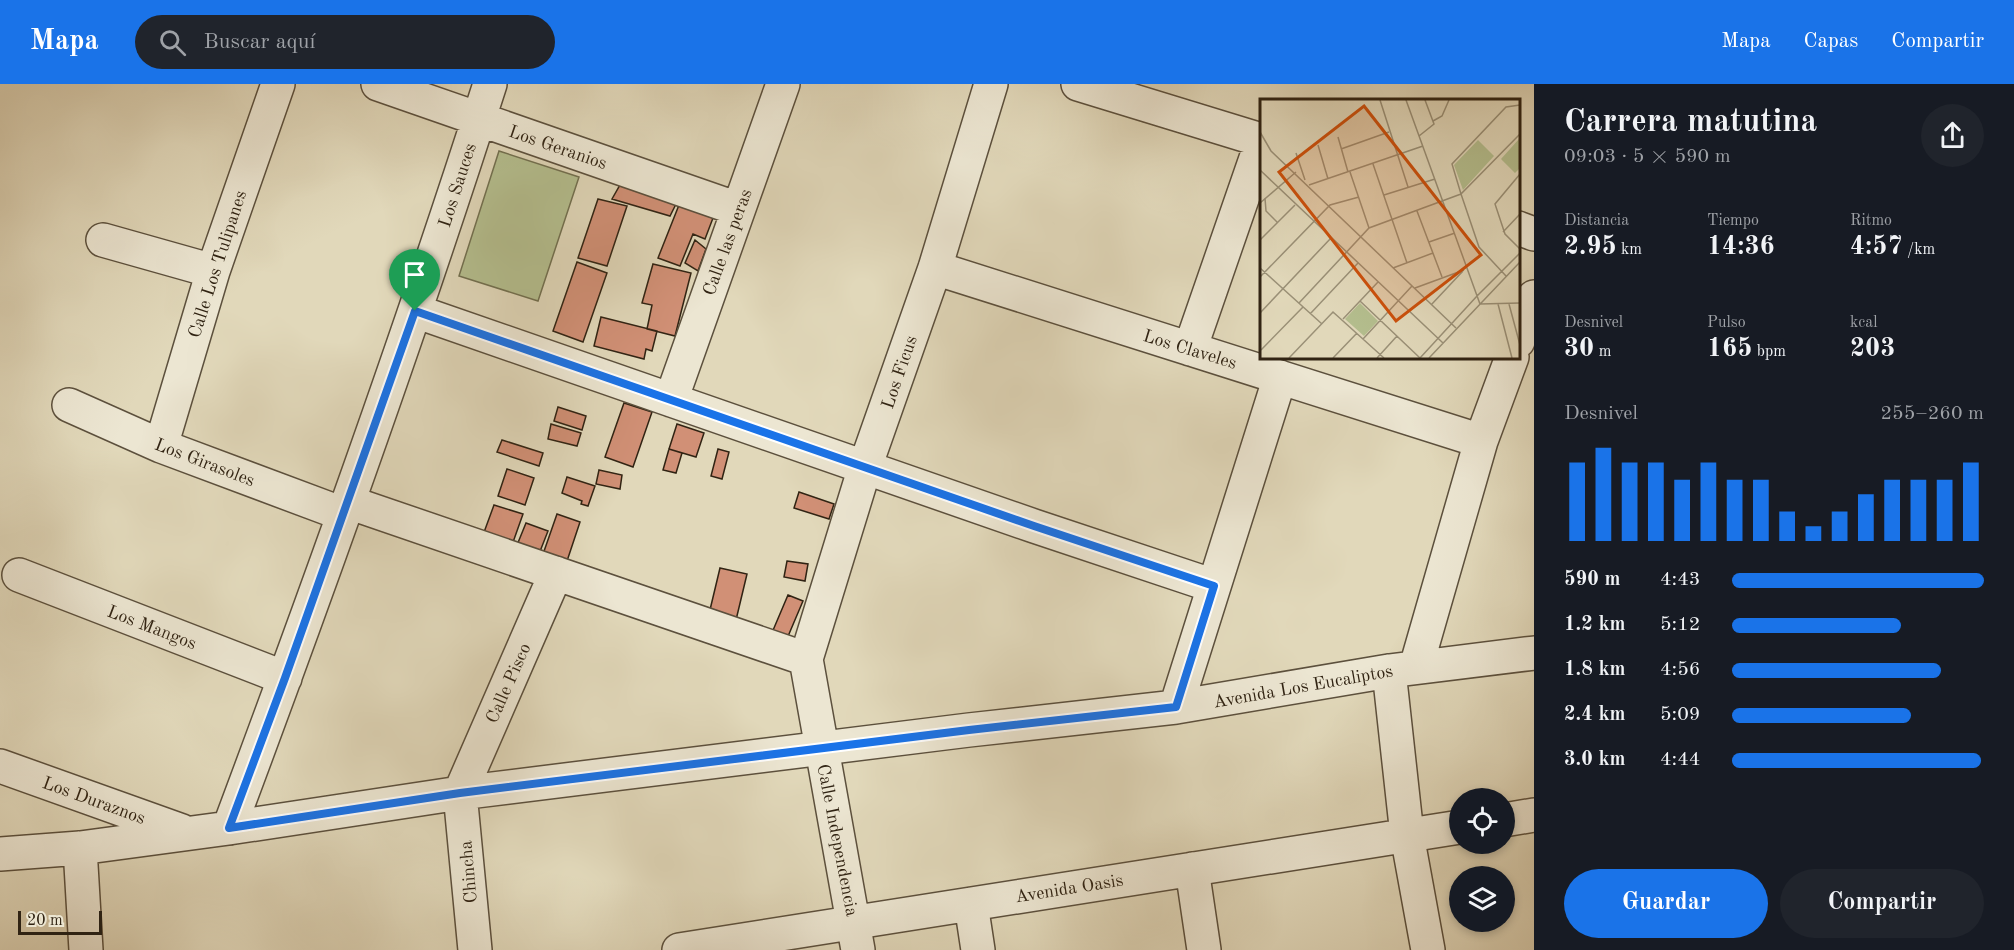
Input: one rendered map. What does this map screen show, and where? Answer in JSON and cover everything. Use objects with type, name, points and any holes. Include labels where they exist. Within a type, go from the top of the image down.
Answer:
[{"type":"street","name":"Calle Los Tulipanes","points":[[161,446],[213,271],[278,84]]},
{"type":"street","name":"Los Geranios","points":[[378,84],[738,209]]},
{"type":"street","name":"Los Sauces","points":[[229,828],[346,508],[415,311],[490,84]]},
{"type":"street","name":"Calle las peras","points":[[671,400],[783,84]]},
{"type":"street","name":"Los Ficus","points":[[806,659],[865,467],[934,268],[991,84]]},
{"type":"street","points":[[1078,84],[1260,142]]},
{"type":"street","points":[[1190,349],[1260,145]]},
{"type":"street","points":[[1519,228],[1534,234]]},
{"type":"street","points":[[103,240],[213,271]]},
{"type":"street","name":"Los Claveles","points":[[934,268],[1480,441]]},
{"type":"street","points":[[1519,338],[1534,297]]},
{"type":"street","points":[[415,311],[1214,586]]},
{"type":"street","points":[[1428,950],[1407,836],[1402,669],[1480,441],[1512,358]]},
{"type":"street","points":[[1176,707],[1280,377]]},
{"type":"street","name":"Los Girasoles","points":[[69,405],[161,446],[346,508],[556,573],[806,659]]},
{"type":"street","name":"Calle Pisco","points":[[460,793],[556,573]]},
{"type":"street","name":"Los Mangos","points":[[19,575],[285,678]]},
{"type":"street","name":"Avenida Los Eucaliptos","points":[[0,854],[80,848],[460,793],[1176,707],[1402,669],[1534,653]]},
{"type":"street","name":"Calle Independencia","points":[[806,659],[856,936]]},
{"type":"street","name":"Los Duraznos","points":[[0,766],[188,834]]},
{"type":"street","name":"Chincha","points":[[460,793],[475,950]]},
{"type":"street","points":[[1515,818],[1534,815]]},
{"type":"street","name":"Avenida Oasis","points":[[681,950],[856,936],[971,904],[1449,829]]},
{"type":"street","points":[[80,848],[86,950]]},
{"type":"street","points":[[1192,869],[1204,950]]},
{"type":"street","points":[[971,904],[978,950]]},
{"type":"green space","points":[[499,151],[579,177],[538,301],[459,276]]},
{"type":"building","points":[[620,185],[677,202],[670,216],[612,199]]},
{"type":"building","points":[[598,199],[627,206],[607,266],[578,258]]},
{"type":"building","points":[[679,205],[713,218],[705,239],[693,234],[680,266],[658,258]]},
{"type":"building","points":[[695,240],[706,249],[698,271],[685,263]]},
{"type":"building","points":[[577,262],[607,273],[583,342],[553,331]]},
{"type":"building","points":[[653,264],[691,273],[675,336],[647,329],[652,305],[642,303]]},
{"type":"building","points":[[601,317],[657,331],[652,351],[646,349],[644,359],[594,346]]},
{"type":"building","points":[[624,403],[652,412],[633,467],[605,457]]},
{"type":"building","points":[[558,407],[586,416],[582,430],[554,421]]},
{"type":"building","points":[[551,424],[581,433],[577,446],[548,439]]},
{"type":"building","points":[[677,424],[704,433],[696,457],[669,449]]},
{"type":"building","points":[[502,440],[543,453],[539,466],[497,452]]},
{"type":"building","points":[[669,449],[682,453],[676,473],[663,470]]},
{"type":"building","points":[[718,449],[729,452],[722,479],[711,476]]},
{"type":"building","points":[[507,469],[534,478],[525,505],[498,496]]},
{"type":"building","points":[[599,470],[622,475],[620,489],[596,484]]},
{"type":"building","points":[[567,477],[595,486],[588,506],[562,493]]},
{"type":"building","points":[[799,492],[834,504],[829,519],[794,508]]},
{"type":"building","points":[[494,505],[523,514],[512,545],[483,535]]},
{"type":"building","points":[[557,514],[580,522],[566,564],[542,557]]},
{"type":"building","points":[[526,523],[548,531],[537,559],[515,550]]},
{"type":"building","points":[[787,561],[808,564],[805,581],[784,577]]},
{"type":"building","points":[[720,568],[747,574],[736,620],[709,614]]},
{"type":"building","points":[[788,595],[803,601],[786,641],[771,635]]},
{"type":"route","points":[[415,311],[1034,526],[1214,586],[1176,707],[969,730],[460,793],[229,828],[285,678],[415,311]]}]
